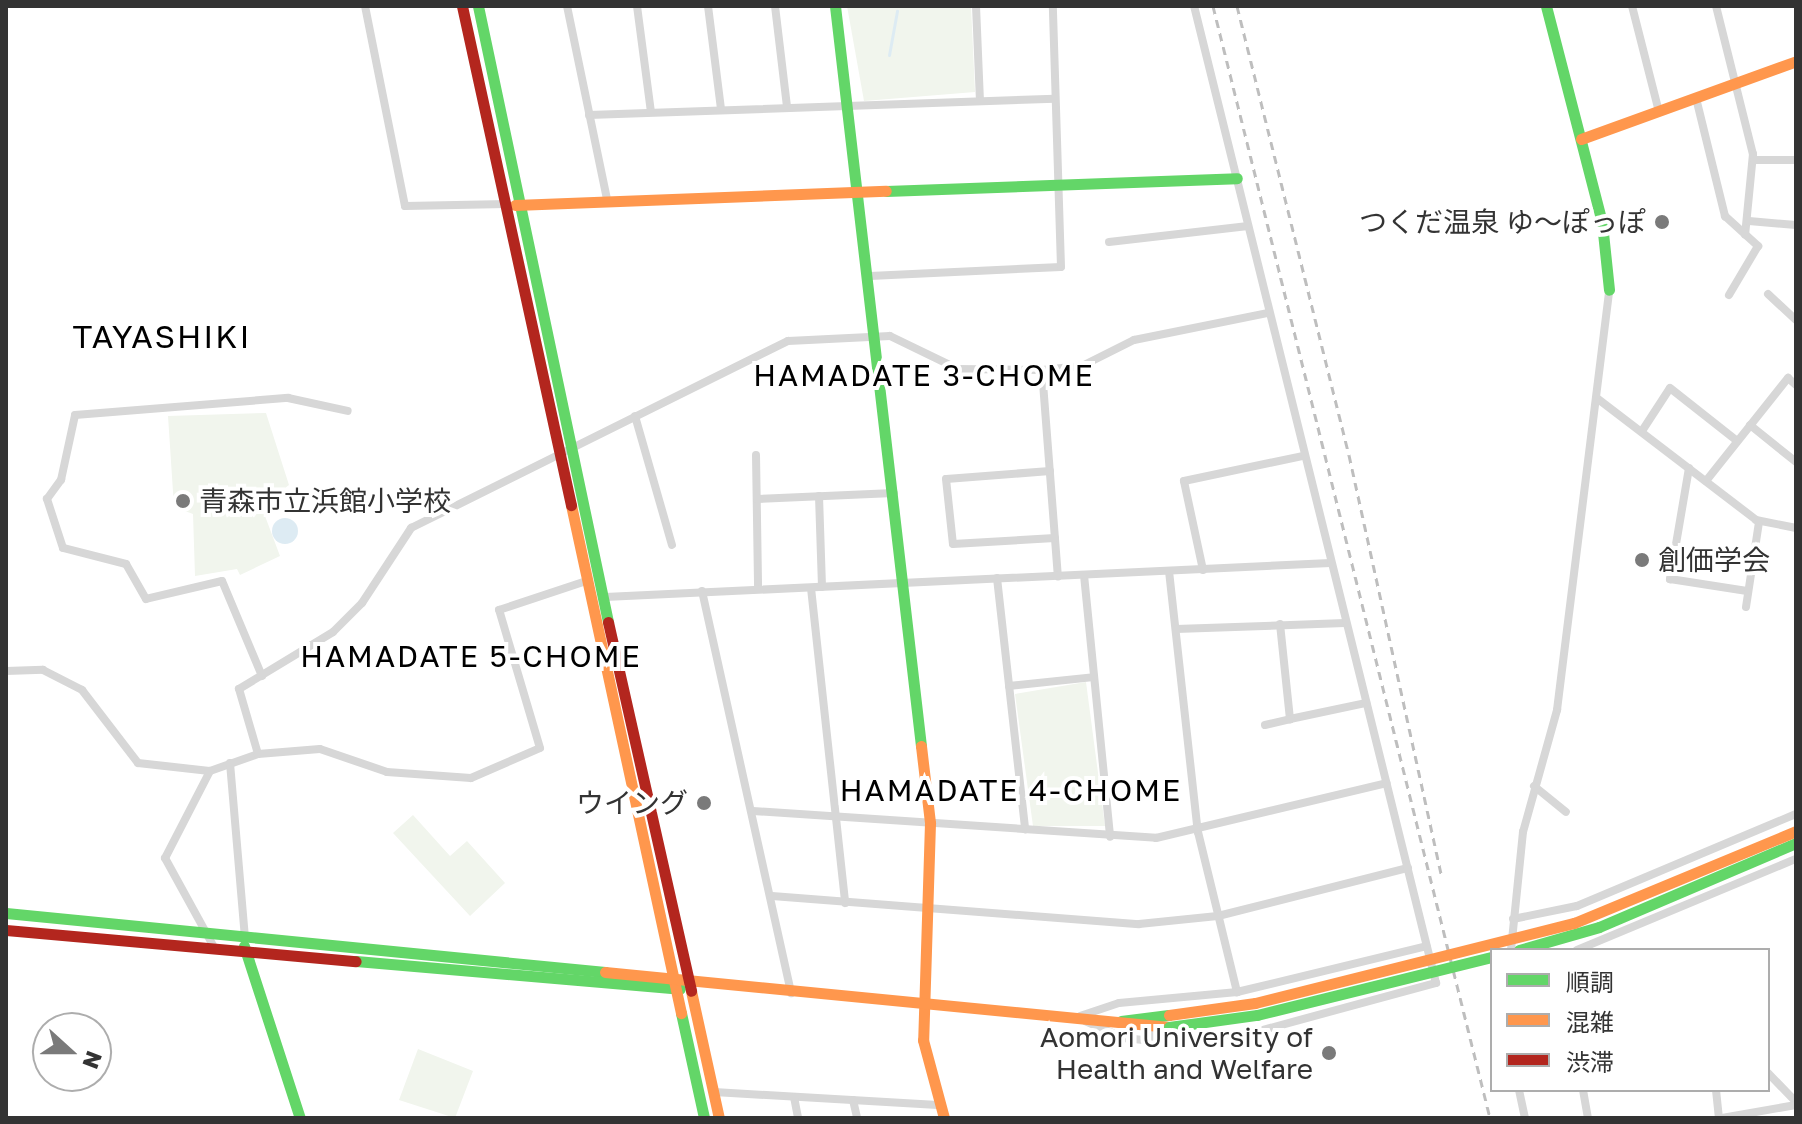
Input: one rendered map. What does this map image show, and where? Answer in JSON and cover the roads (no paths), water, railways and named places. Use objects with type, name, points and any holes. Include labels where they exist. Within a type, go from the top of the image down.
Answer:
[{"type":"street","points":[[365,6],[405,206],[1237,178]]},
{"type":"street","points":[[462,6],[571,444],[719,1118]]},
{"type":"street","points":[[478,6],[509,204],[556,452],[704,1118]]},
{"type":"street","points":[[567,6],[607,200]]},
{"type":"street","points":[[637,6],[651,112]]},
{"type":"street","points":[[708,6],[721,109]]},
{"type":"street","points":[[775,6],[787,107]]},
{"type":"street","points":[[835,6],[870,276],[930,823],[932,910],[922,1004],[938,1105],[944,1118]]},
{"type":"street","points":[[976,6],[980,101]]},
{"type":"street","points":[[870,276],[1061,267],[1053,6]]},
{"type":"street","points":[[1077,1017],[1124,1038],[1153,1041],[1248,1034],[1436,983],[1194,6]]},
{"type":"street","points":[[1511,948],[1534,786],[1557,710],[1598,399],[1609,290],[1581,139],[1546,6]]},
{"type":"street","points":[[1632,6],[1659,112]]},
{"type":"street","points":[[1716,6],[1754,160],[1745,235]]},
{"type":"street","points":[[1581,139],[1796,61]]},
{"type":"street","points":[[1696,98],[1725,216],[1758,248],[1729,295]]},
{"type":"street","points":[[589,115],[1055,99]]},
{"type":"street","points":[[1754,160],[1796,160]]},
{"type":"street","points":[[1749,221],[1796,225]]},
{"type":"street","points":[[1109,242],[1248,226]]},
{"type":"street","points":[[1768,294],[1796,320]]},
{"type":"street","points":[[258,754],[239,689],[333,632],[362,603],[411,528],[571,444],[788,341],[877,337],[903,339],[958,369],[1042,370],[1082,366],[1134,340],[1268,313]]},
{"type":"street","points":[[1042,370],[1058,576]]},
{"type":"street","points":[[1706,481],[1788,378],[1796,385]]},
{"type":"street","points":[[1642,431],[1670,388],[1737,441]]},
{"type":"street","points":[[262,676],[222,581],[146,599],[126,564],[63,548],[47,499],[61,480],[75,415],[288,398],[348,411]]},
{"type":"street","points":[[1598,399],[1759,522],[1796,528]]},
{"type":"street","points":[[635,416],[672,545]]},
{"type":"street","points":[[1750,425],[1796,462]]},
{"type":"street","points":[[756,455],[758,589]]},
{"type":"street","points":[[1203,570],[1184,481],[1303,456]]},
{"type":"street","points":[[1689,468],[1670,579],[1747,591]]},
{"type":"street","points":[[1050,471],[946,479],[953,544],[1055,538]]},
{"type":"street","points":[[757,499],[894,493]]},
{"type":"street","points":[[819,496],[822,587]]},
{"type":"street","points":[[1746,607],[1759,522]]},
{"type":"street","points":[[605,597],[1330,563]]},
{"type":"street","points":[[1169,571],[1198,832],[1237,992]]},
{"type":"street","points":[[1084,575],[1110,837]]},
{"type":"street","points":[[997,578],[1025,829]]},
{"type":"street","points":[[6,671],[43,670],[82,690],[138,763],[210,771],[258,754],[320,749],[387,772],[471,778],[540,748],[499,610],[586,581]]},
{"type":"street","points":[[811,588],[845,903]]},
{"type":"street","points":[[702,591],[772,896],[791,994]]},
{"type":"street","points":[[1176,629],[1345,623]]},
{"type":"street","points":[[1280,624],[1290,719]]},
{"type":"street","points":[[1009,686],[1094,677]]},
{"type":"street","points":[[1265,725],[1366,703]]},
{"type":"street","points":[[230,763],[244,944],[300,1118]]},
{"type":"street","points":[[210,771],[165,858],[214,947]]},
{"type":"street","points":[[753,811],[1110,837],[1198,832],[1387,783]]},
{"type":"street","points":[[1534,786],[1566,812]]},
{"type":"street","points":[[1513,919],[1577,906],[1796,814]]},
{"type":"street","points":[[1121,1021],[1151,1027],[1267,1001],[1574,923],[1796,831]]},
{"type":"street","points":[[1526,948],[1599,927],[1796,843]]},
{"type":"street","points":[[1583,948],[1796,859]]},
{"type":"street","points":[[772,896],[1139,924],[1218,916],[1408,868]]},
{"type":"street","points":[[6,913],[208,934],[244,944],[677,990],[692,984]]},
{"type":"street","points":[[6,930],[214,947],[244,944],[674,977],[692,984],[791,994],[1121,1021],[1245,1018],[1490,957]]},
{"type":"street","points":[[1606,940],[1608,948]]},
{"type":"street","points":[[1077,1017],[1119,1003],[1237,992],[1427,946]]},
{"type":"street","points":[[1151,1027],[1153,1041]]},
{"type":"street","points":[[1770,1075],[1796,1103]]},
{"type":"street","points":[[714,1092],[938,1105]]},
{"type":"street","points":[[1519,1092],[1525,1118]]},
{"type":"street","points":[[1583,1092],[1588,1118]]},
{"type":"street","points":[[1716,1092],[1720,1118],[1796,1103]]},
{"type":"street","points":[[794,1097],[798,1118]]},
{"type":"street","points":[[853,1100],[857,1118]]},
{"type":"waterway","points":[[889,55],[897,11]]},
{"type":"railway","points":[[1213,6],[1490,1118]]},
{"type":"railway","points":[[1237,6],[1349,455],[1441,874]]},
{"type":"place","name":"つくだ温泉 ゆ～ぽっぽ","points":[[1662,222]]},
{"type":"place","name":"青森市立浜館小学校","points":[[183,501]]},
{"type":"place","name":"創価学会","points":[[1642,560]]},
{"type":"place","name":"ウイング","points":[[704,803]]},
{"type":"place","name":"Aomori University of Health and Welfare","points":[[1329,1053]]},
{"type":"district","name":"TAYASHIKI","points":[[162,336]]},
{"type":"district","name":"HAMADATE 3-CHOME","points":[[924,375]]},
{"type":"district","name":"HAMADATE 5-CHOME","points":[[471,656]]},
{"type":"district","name":"HAMADATE 4-CHOME","points":[[1011,790]]}]
